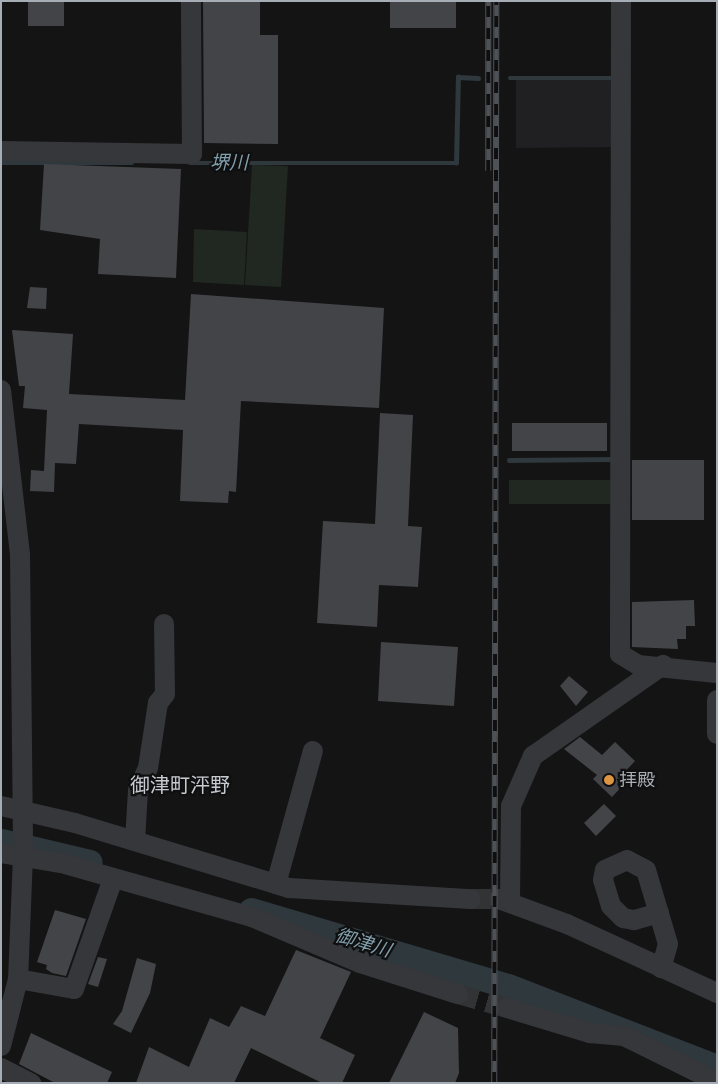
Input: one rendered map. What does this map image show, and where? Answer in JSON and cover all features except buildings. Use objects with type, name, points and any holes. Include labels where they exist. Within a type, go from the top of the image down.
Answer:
[{"type":"street","points":[[1,151],[192,154],[191,1]]},
{"type":"street","points":[[621,1],[620,654],[638,665],[663,665],[717,673]]},
{"type":"street","points":[[1,390],[20,555],[23,810],[18,980],[1,1046]]},
{"type":"street","points":[[135,842],[138,790],[148,768],[158,703],[165,694],[164,624]]},
{"type":"street","points":[[663,665],[533,756],[512,806],[505,899],[717,993]]},
{"type":"street","points":[[717,700],[717,734]]},
{"type":"street","points":[[276,884],[313,751]]},
{"type":"street","points":[[1,806],[23,810],[276,884],[471,899]]},
{"type":"street","points":[[1,853],[23,854],[252,918],[360,963],[458,994]]},
{"type":"street","points":[[18,980],[74,989],[113,879]]},
{"type":"street","points":[[658,913],[668,944],[661,968]]},
{"type":"street","points":[[508,1008],[590,1033],[624,1036],[717,1082]]},
{"type":"street","points":[[1,1068],[31,1083]]},
{"type":"shaded area","points":[[516,80],[615,80],[615,147],[516,148]]},
{"type":"shaded area","points":[[252,165],[288,166],[281,287],[245,285]]},
{"type":"shaded area","points":[[194,229],[247,232],[244,285],[193,282]]},
{"type":"shaded area","points":[[509,480],[616,480],[616,504],[509,504]]},
{"type":"waterway","name":"堺川","points":[[190,163],[456,163],[458,77],[478,78]]},
{"type":"waterway","points":[[510,78],[614,78]]},
{"type":"waterway","name":"堺川","points":[[1,163],[132,163]]},
{"type":"waterway","points":[[509,460],[615,459]]},
{"type":"waterway","name":"御津川","points":[[1,841],[90,862]]},
{"type":"waterway","name":"御津川","points":[[251,910],[508,986],[717,1067]]},
{"type":"tunnel","points":[[471,899],[499,899]]},
{"type":"tunnel","points":[[458,994],[507,1008]]},
{"type":"railway","points":[[488,1],[488,171]]},
{"type":"railway","points":[[494,1083],[496,1]]},
{"type":"place","name":"拝殿","points":[[609,780]]},
{"type":"district","name":"御津町泙野","points":[[180,785]]}]
